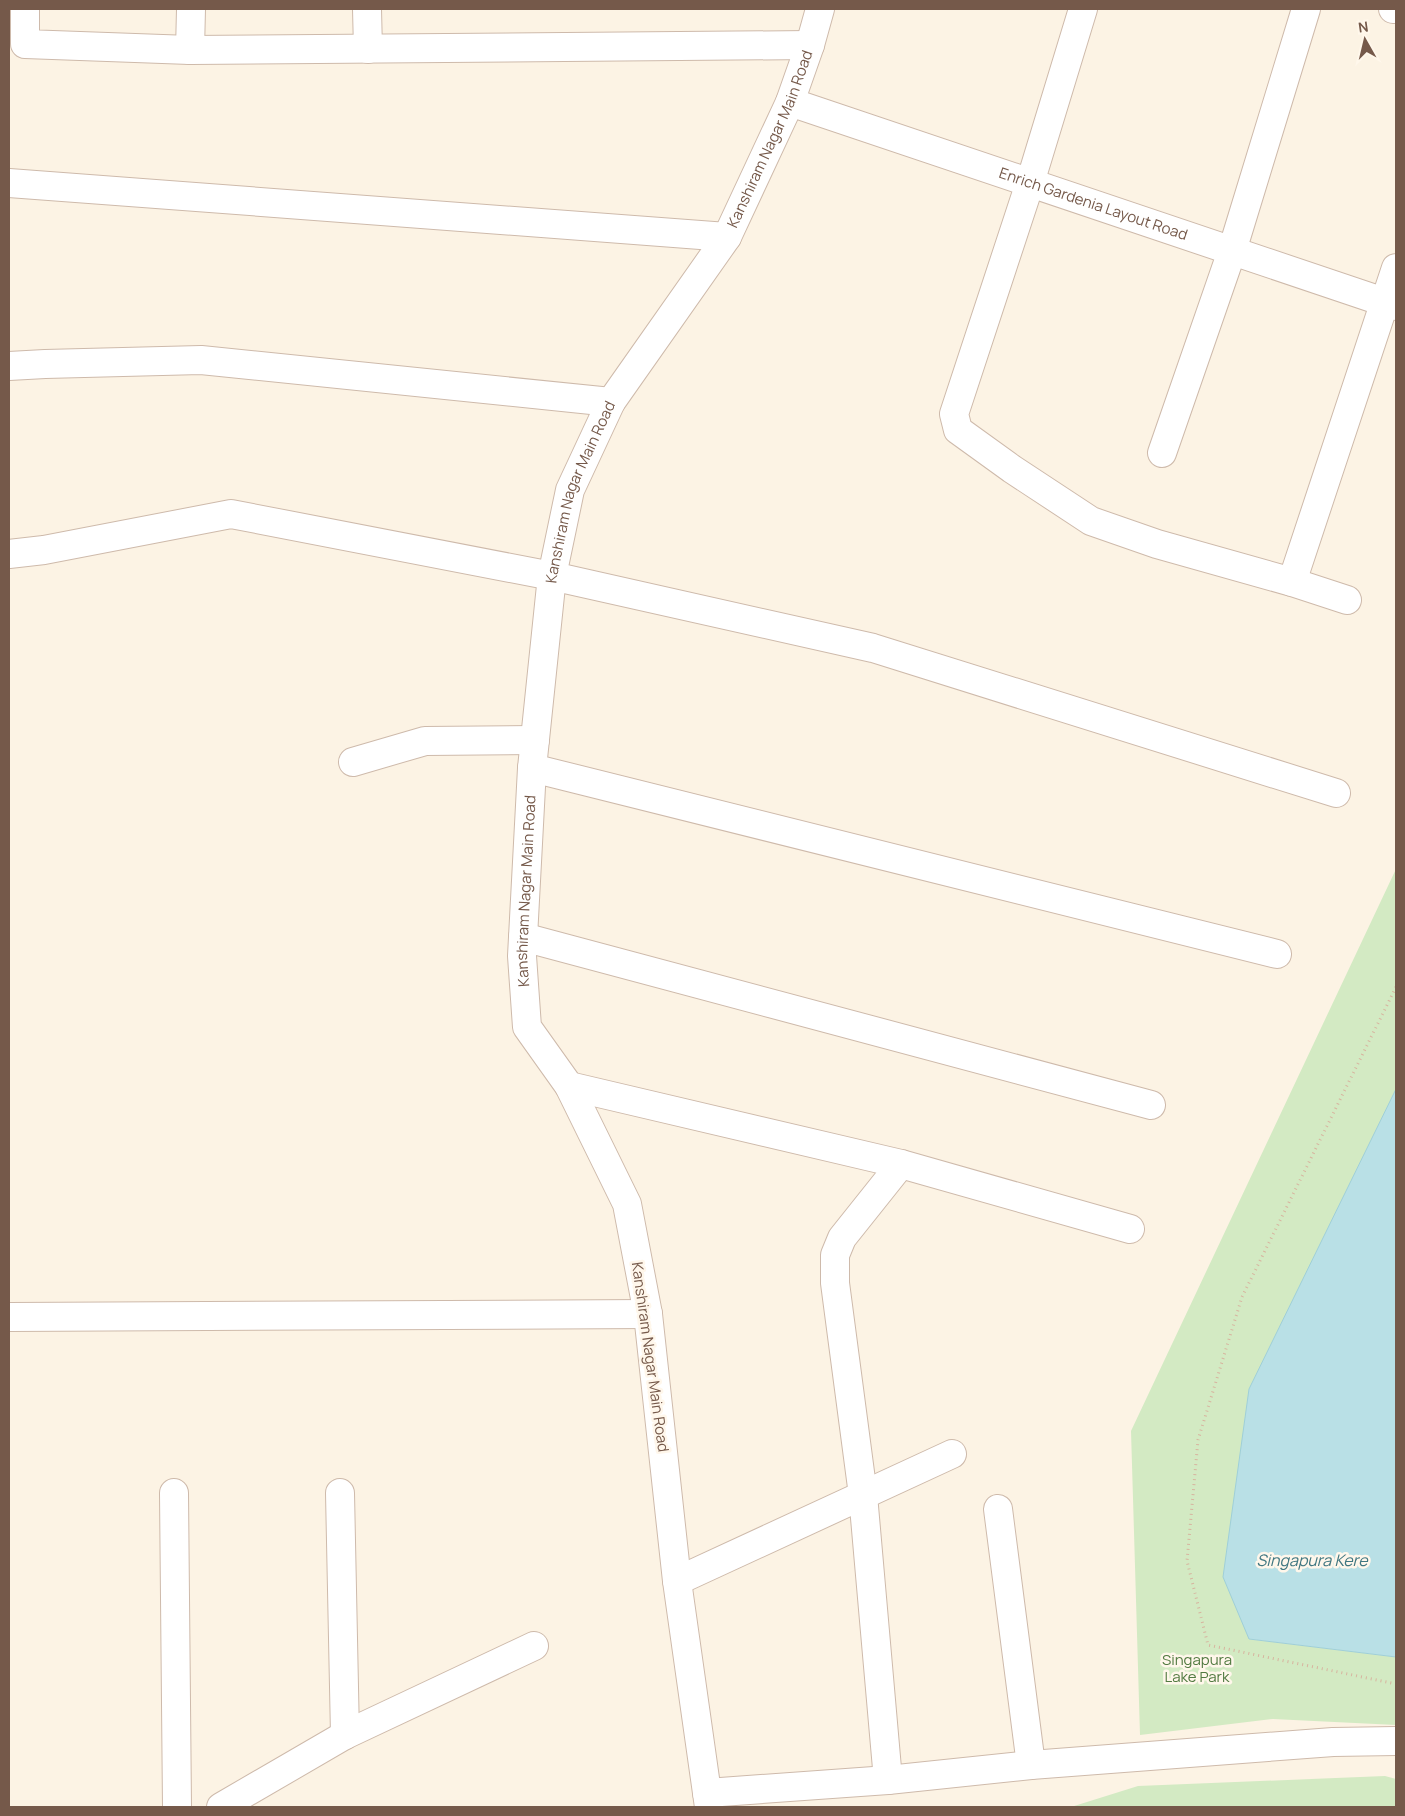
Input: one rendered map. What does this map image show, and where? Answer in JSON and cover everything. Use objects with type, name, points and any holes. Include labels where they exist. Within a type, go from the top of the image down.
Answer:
[{"type":"street","points":[[25,9],[17,44],[190,50],[810,45]]},
{"type":"street","points":[[190,50],[191,9]]},
{"type":"street","points":[[367,9],[368,49]]},
{"type":"street","name":"Kanshiram Nagar Main Road","points":[[708,1800],[677,1580],[648,1314],[627,1204],[569,1086],[527,1027],[522,956],[532,768],[552,576],[570,490],[611,402],[727,236],[790,102],[810,45],[820,9]]},
{"type":"street","points":[[1083,9],[1030,183],[954,414],[958,430],[1005,464],[1091,521],[1157,544],[1292,582],[1347,600]]},
{"type":"street","points":[[1162,453],[1232,251],[1306,9]]},
{"type":"street","name":"Enrich Gardenia Layout Road","points":[[790,102],[1390,304]]},
{"type":"street","points":[[9,183],[727,236]]},
{"type":"street","points":[[1292,582],[1390,304],[1396,268]]},
{"type":"street","points":[[9,366],[201,360],[611,402]]},
{"type":"street","points":[[9,554],[44,550],[231,514],[552,576],[873,648],[1336,793]]},
{"type":"street","points":[[353,762],[425,741],[535,740]]},
{"type":"street","points":[[532,768],[1276,954]]},
{"type":"street","points":[[523,937],[1151,1105]]},
{"type":"street","points":[[569,1086],[901,1164],[1130,1229]]},
{"type":"street","points":[[888,1780],[863,1495],[836,1283],[835,1255],[842,1238],[901,1164]]},
{"type":"street","points":[[9,1317],[648,1314]]},
{"type":"street","points":[[677,1580],[952,1454]]},
{"type":"street","points":[[340,1492],[345,1735]]},
{"type":"street","points":[[174,1493],[177,1807]]},
{"type":"street","points":[[998,1509],[1031,1765]]},
{"type":"street","points":[[221,1807],[345,1735],[534,1646]]},
{"type":"street","points":[[708,1800],[1031,1765],[1323,1743],[1396,1741]]},
{"type":"path","points":[[1396,987],[1242,1297],[1198,1440],[1187,1561],[1208,1645],[1396,1684]]},
{"type":"green space","name":"Singapura Lake Park","points":[[1396,869],[1396,1089],[1349,1189],[1249,1639],[1396,1657],[1396,1725],[1273,1719],[1140,1735],[1131,1431]]},
{"type":"green space","points":[[1385,1776],[1396,1779],[1396,1807],[1071,1807],[1138,1786]]},
{"type":"water","name":"Singapura Kere","points":[[1396,1089],[1396,1657],[1249,1639],[1223,1577],[1249,1389]]}]
